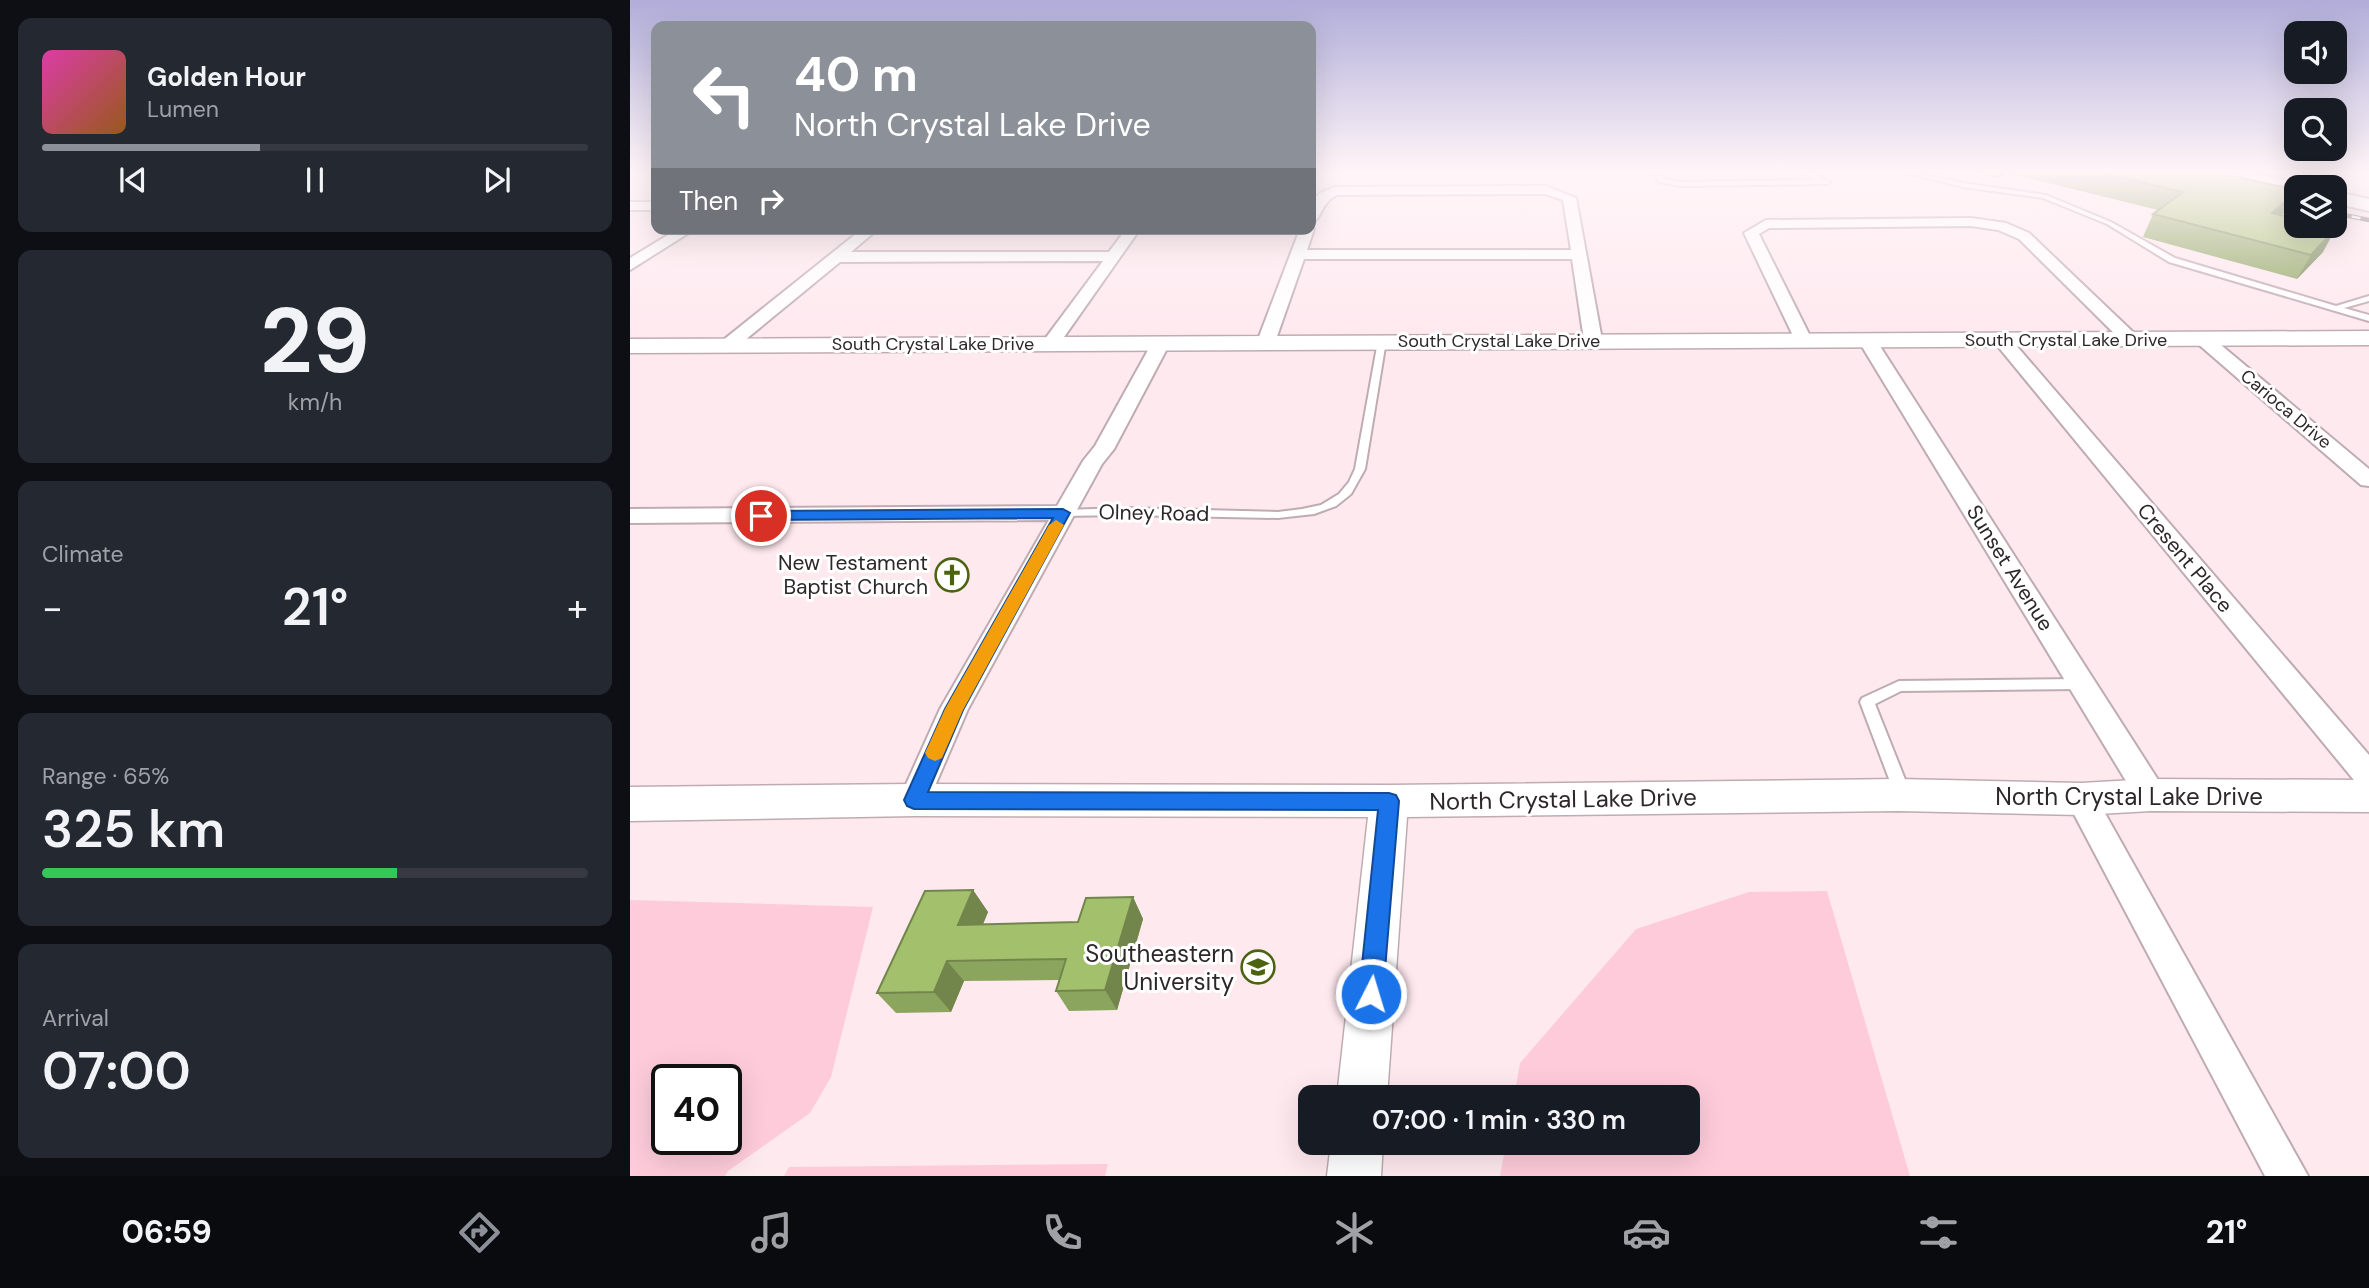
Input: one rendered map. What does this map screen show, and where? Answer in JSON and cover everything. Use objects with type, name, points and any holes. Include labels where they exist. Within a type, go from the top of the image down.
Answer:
[{"type":"street","points":[[1574,227],[1593,340]]},
{"type":"street","points":[[1760,227],[1751,233],[1803,340]]},
{"type":"street","points":[[2003,227],[2024,236],[2130,339]]},
{"type":"street","points":[[630,265],[678,235]]},
{"type":"street","points":[[728,345],[864,235]]},
{"type":"street","points":[[1051,343],[1129,235]]},
{"type":"street","points":[[1266,342],[1305,235]]},
{"type":"street","points":[[1298,256],[1578,254]]},
{"type":"street","points":[[838,257],[1114,256]]},
{"type":"street","name":"South Crystal Lake Drive","points":[[630,346],[2369,338]]},
{"type":"street","name":"Carioca Drive","points":[[2203,339],[2369,480]]},
{"type":"street","name":"Sunset Avenue","points":[[1867,340],[2151,795]]},
{"type":"street","name":"Cresent Place","points":[[2002,340],[2369,776]]},
{"type":"street","points":[[914,800],[954,709],[1093,461],[1104,449],[1161,343]]},
{"type":"street","name":"Olney Road","points":[[630,516],[1063,513]]},
{"type":"street","name":"North Crystal Lake Drive","points":[[630,804],[914,800],[1389,801],[1904,795],[2081,799],[2151,795],[2369,796]]},
{"type":"street","points":[[2081,799],[2287,1176]]},
{"type":"street","points":[[1363,1085],[1389,801]]},
{"type":"street","points":[[1354,1176],[1356,1155]]},
{"type":"lane","points":[[2116,227],[2172,260],[2369,318]]},
{"type":"lane","points":[[2339,307],[2369,298]]},
{"type":"lane","name":"Olney Road","points":[[1063,513],[1093,511],[1277,514],[1309,512],[1326,507],[1342,498],[1354,485],[1360,469],[1382,341]]},
{"type":"lane","points":[[1904,795],[1867,702],[1899,686],[2082,684]]},
{"type":"shaded area","points":[[1827,891],[1910,1176],[1500,1176],[1504,1155],[1700,1155],[1700,1085],[1516,1085],[1520,1063],[1636,929],[1749,892]]},
{"type":"shaded area","points":[[630,900],[873,907],[831,1077],[810,1113],[728,1171],[725,1176],[630,1176]]},
{"type":"shaded area","points":[[1108,1164],[1105,1176],[784,1176],[789,1167]]},
{"type":"building","points":[[2203,227],[2284,227],[2284,238],[2327,238],[2311,255]]},
{"type":"building","points":[[973,890],[958,925],[1078,922],[1086,898],[1133,897],[1105,990],[1056,991],[1066,959],[947,961],[934,992],[877,993],[925,891]]},
{"type":"slow traffic","points":[[935,753],[954,709],[1056,525]]},
{"type":"place","name":"New Testament Baptist Church","points":[[952,575]]},
{"type":"place","name":"Southeastern University","points":[[1258,967]]},
{"type":"route","points":[[761,516],[1063,513],[954,709],[914,800],[1389,801],[1371,994]]}]
